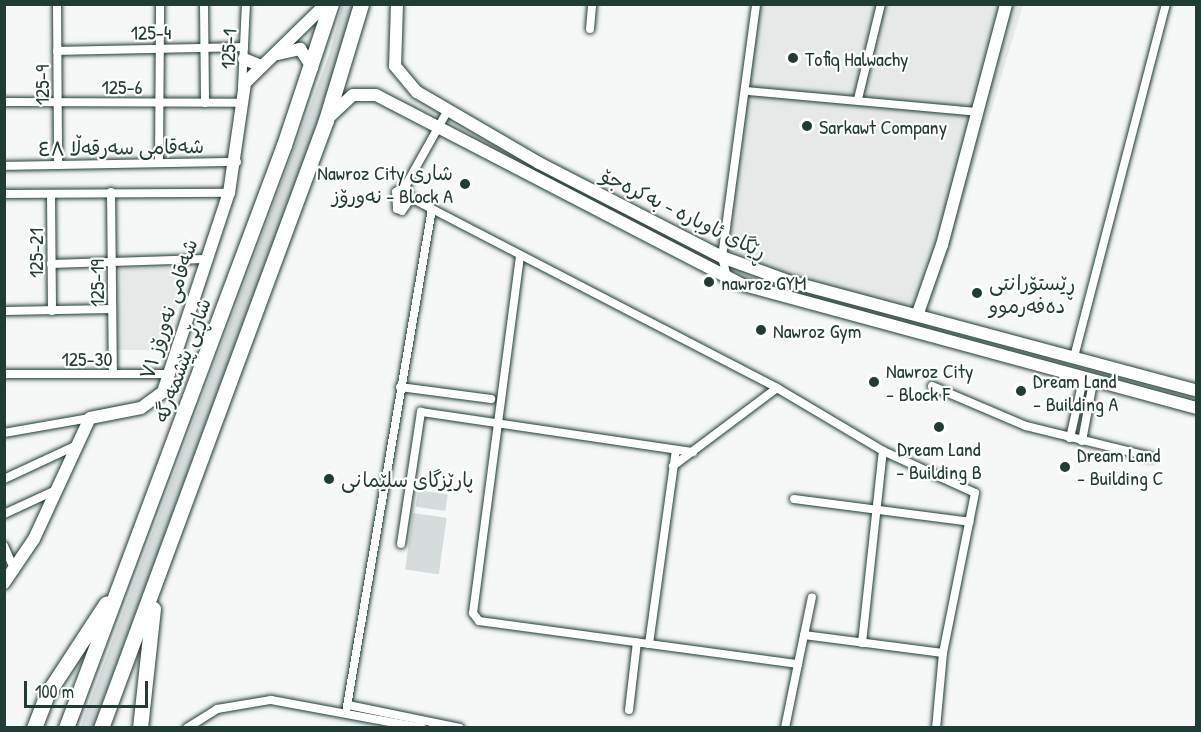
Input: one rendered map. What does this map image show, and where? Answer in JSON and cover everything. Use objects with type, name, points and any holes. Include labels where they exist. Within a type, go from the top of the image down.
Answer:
[{"type":"highway","name":"شاڕێی پێشمەرگە","points":[[66,728],[134,551],[312,69],[331,4]]},
{"type":"highway","points":[[101,728],[326,120],[361,4]]},
{"type":"highway","points":[[34,728],[47,694],[134,551]]},
{"type":"highway","points":[[140,728],[145,649],[162,562]]},
{"type":"main road","name":"شەقامی نەورۆز ٧١","points":[[90,418],[153,403],[169,374],[204,259],[229,193],[237,162],[241,99],[264,61],[326,4]]},
{"type":"main road","name":"ڕێگای ئاوبارە - بەکرەجۆ","points":[[397,4],[395,66],[417,92],[695,244],[747,268],[1197,390]]},
{"type":"main road","points":[[918,313],[978,112],[1006,4]]},
{"type":"main road","points":[[244,53],[264,61],[296,48],[312,69]]},
{"type":"main road","points":[[326,120],[347,98],[365,93],[691,262],[740,284],[1088,381],[1197,408]]},
{"type":"main road","points":[[691,262],[695,244]]},
{"type":"main road","points":[[740,284],[747,268]]},
{"type":"main road","points":[[4,583],[15,572],[90,418]]},
{"type":"street","name":"125-9","points":[[57,4],[58,165]]},
{"type":"street","points":[[159,162],[160,4]]},
{"type":"street","points":[[204,4],[204,103]]},
{"type":"street","name":"125-1","points":[[241,99],[246,4]]},
{"type":"street","points":[[590,29],[592,4]]},
{"type":"street","points":[[727,279],[722,257],[747,91],[756,4]]},
{"type":"street","points":[[858,99],[881,4]]},
{"type":"street","points":[[1074,357],[1166,4]]},
{"type":"street","name":"125-4","points":[[57,51],[204,48],[244,53]]},
{"type":"street","points":[[747,91],[858,99],[978,112]]},
{"type":"street","name":"125-6","points":[[4,102],[204,103],[241,99]]},
{"type":"street","points":[[409,197],[400,210],[395,195],[406,185],[448,110]]},
{"type":"street","name":"شەقامی سەرقەڵا ٤٨","points":[[4,166],[237,162]]},
{"type":"street","points":[[406,185],[409,197],[777,388],[883,451],[975,493],[943,653],[936,728]]},
{"type":"street","name":"125-19","points":[[111,192],[112,374]]},
{"type":"street","points":[[4,194],[229,193]]},
{"type":"street","name":"125-21","points":[[51,194],[52,311]]},
{"type":"street","points":[[347,709],[432,209]]},
{"type":"street","points":[[520,256],[473,613],[480,621],[798,664]]},
{"type":"street","points":[[691,262],[722,257]]},
{"type":"street","points":[[51,264],[112,260],[204,259]]},
{"type":"street","points":[[4,311],[112,309]]},
{"type":"street","name":"125-30","points":[[4,374],[169,374]]},
{"type":"street","points":[[1070,438],[1088,381]]},
{"type":"street","points":[[1082,441],[1088,381]]},
{"type":"street","points":[[932,386],[1026,426],[1151,457]]},
{"type":"street","points":[[400,387],[490,399]]},
{"type":"street","points":[[674,466],[777,388]]},
{"type":"street","points":[[401,544],[421,412],[693,452]]},
{"type":"street","points":[[4,433],[90,418]]},
{"type":"street","points":[[4,479],[78,444]]},
{"type":"street","points":[[649,644],[676,450]]},
{"type":"street","points":[[862,643],[883,451]]},
{"type":"street","points":[[4,514],[56,489]]},
{"type":"street","points":[[794,499],[970,522]]},
{"type":"street","points":[[4,546],[15,572]]},
{"type":"street","points":[[784,728],[812,597]]},
{"type":"street","points":[[804,635],[943,653]]},
{"type":"street","points":[[629,710],[637,642]]},
{"type":"street","points":[[187,728],[217,709],[257,701],[347,709],[460,728]]},
{"type":"street","points":[[347,709],[422,728]]},
{"type":"shaded area","points":[[342,5],[354,5],[333,80],[93,727],[80,728],[330,52]]},
{"type":"shaded area","points":[[755,5],[1023,5],[925,329],[759,284],[719,265]]},
{"type":"shaded area","points":[[188,268],[165,350],[117,350],[119,269]]},
{"type":"shaded area","points":[[418,490],[448,494],[445,511],[416,507]]},
{"type":"shaded area","points":[[413,513],[447,518],[439,574],[405,569]]},
{"type":"place","name":"Tofiq Halwachy","points":[[793,58]]},
{"type":"place","name":"Sarkawt Company","points":[[807,126]]},
{"type":"place","name":"Nawroz City شاری نەورۆز - Block A","points":[[465,184]]},
{"type":"place","name":"nawroz GYM","points":[[709,282]]},
{"type":"place","name":"ڕێستۆرانتی دەفەرموو","points":[[977,293]]},
{"type":"place","name":"Nawroz Gym","points":[[761,330]]},
{"type":"place","name":"Nawroz City - Block F","points":[[874,382]]},
{"type":"place","name":"Dream Land - Building A","points":[[1021,391]]},
{"type":"place","name":"Dream Land - Building B","points":[[939,427]]},
{"type":"place","name":"Dream Land - Building C","points":[[1065,467]]},
{"type":"place","name":"پارێزگای سلێمانی","points":[[329,479]]}]
